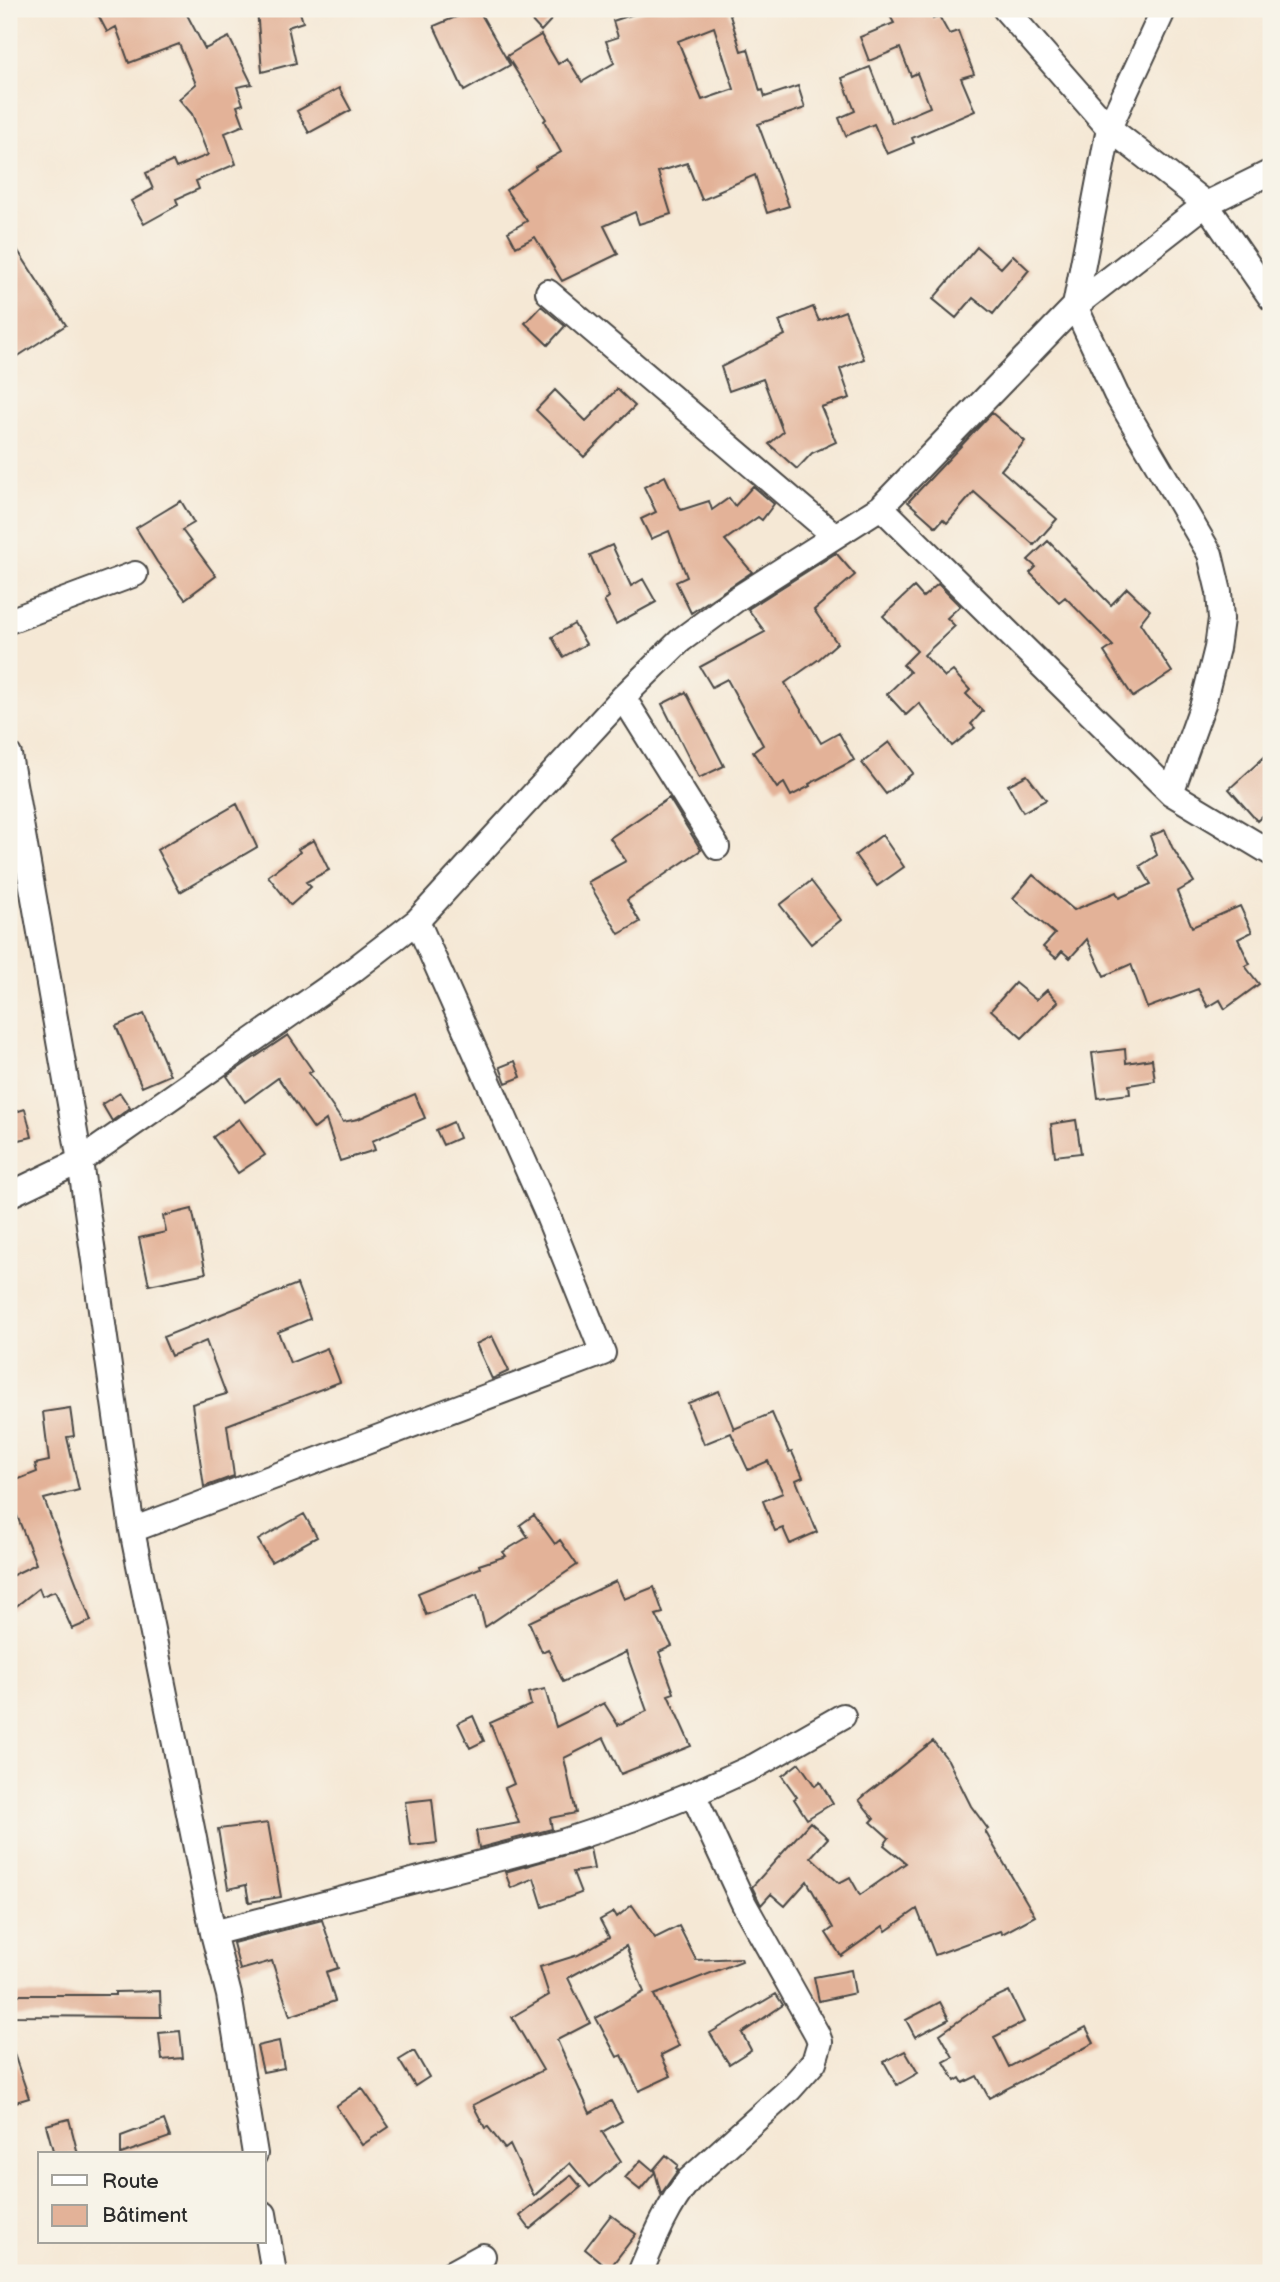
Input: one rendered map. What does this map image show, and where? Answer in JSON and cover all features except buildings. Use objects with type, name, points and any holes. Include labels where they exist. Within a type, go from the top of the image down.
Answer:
[{"type":"street","points":[[1004,9],[1109,128],[1206,204],[1271,298]]},
{"type":"street","points":[[1164,9],[1109,128],[1075,306],[1116,394],[1210,554],[1219,592],[1221,619],[1217,648],[1203,704],[1171,793]]},
{"type":"street","points":[[9,1195],[80,1161],[352,971],[417,921],[623,697],[681,640],[738,598],[881,507],[1075,306],[1206,204],[1271,172]]},
{"type":"street","points":[[548,292],[835,536]]},
{"type":"street","points":[[881,507],[1171,793],[1271,853]]},
{"type":"street","points":[[9,621],[135,574]]},
{"type":"street","points":[[623,697],[717,846]]},
{"type":"street","points":[[9,755],[80,1161],[132,1530],[213,1933],[229,1995],[255,2152]]},
{"type":"street","points":[[132,1530],[603,1353],[546,1211],[417,921]]},
{"type":"street","points":[[213,1933],[565,1840],[631,1819],[755,1766],[843,1716]]},
{"type":"street","points":[[640,2273],[666,2212],[677,2195],[689,2180],[790,2089],[814,2062],[820,2042],[744,1904],[693,1794]]},
{"type":"street","points":[[266,2226],[274,2273]]},
{"type":"street","points":[[452,2273],[483,2256]]}]
